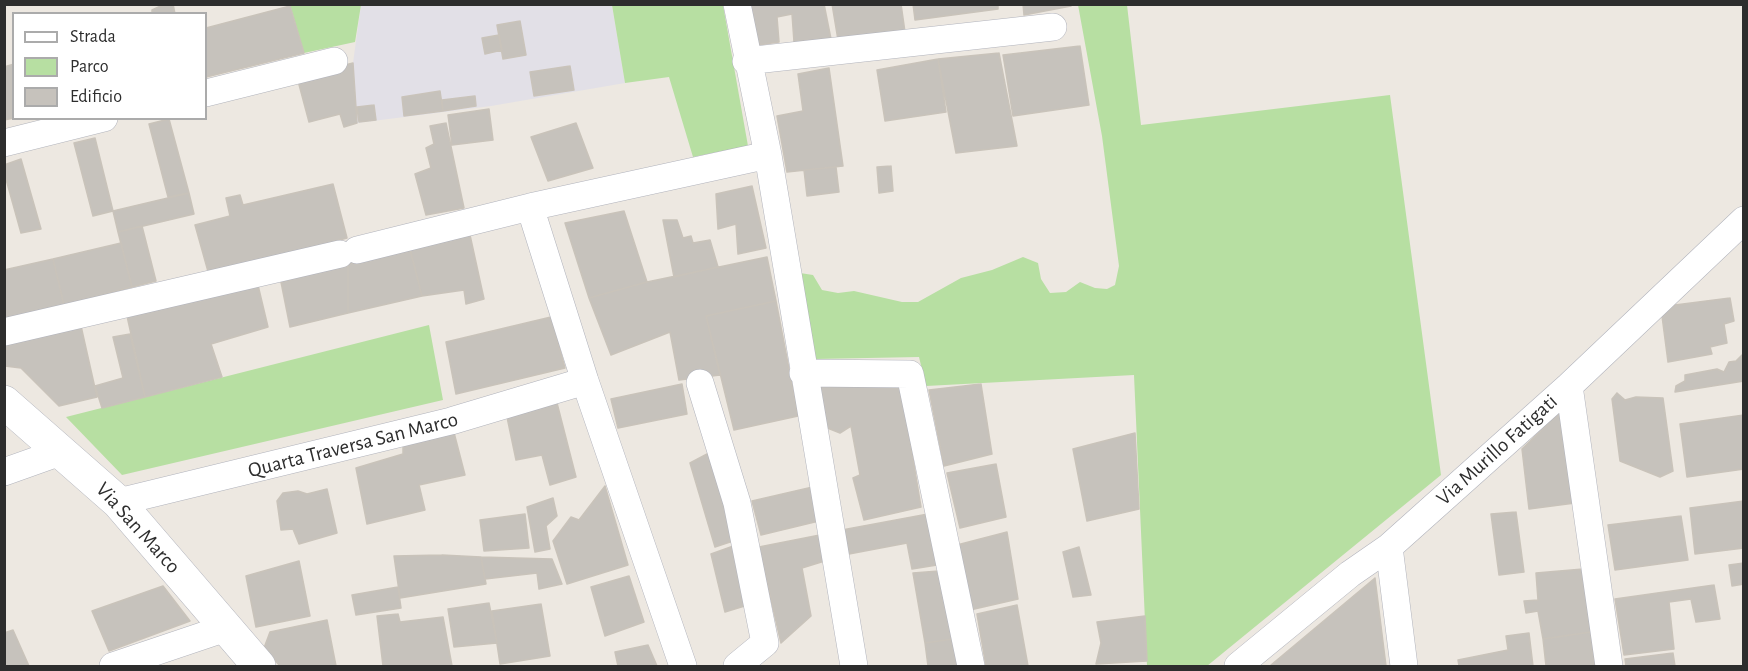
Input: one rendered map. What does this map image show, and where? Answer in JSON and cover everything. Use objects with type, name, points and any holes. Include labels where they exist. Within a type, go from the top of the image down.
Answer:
[{"type":"main road","name":"Via San Marco","points":[[4,402],[63,451],[118,502],[259,666]]},
{"type":"street","points":[[737,4],[746,61],[768,155],[787,259],[802,373],[854,666]]},
{"type":"street","points":[[746,61],[1053,27]]},
{"type":"street","points":[[207,93],[334,61]]},
{"type":"street","points":[[4,143],[96,120]]},
{"type":"street","points":[[4,332],[349,252],[530,207],[768,155]]},
{"type":"street","points":[[530,207],[585,381],[683,666]]},
{"type":"street","name":"Via Murillo Fatigati","points":[[1238,666],[1350,574],[1389,547],[1569,386],[1743,220]]},
{"type":"street","points":[[802,373],[910,374],[971,666]]},
{"type":"street","name":"Quarta Traversa San Marco","points":[[118,502],[451,421],[585,381]]},
{"type":"street","points":[[700,383],[737,503],[765,643],[737,666]]},
{"type":"street","points":[[1569,386],[1609,666]]},
{"type":"street","points":[[4,472],[63,451]]},
{"type":"street","points":[[1389,547],[1404,666]]},
{"type":"street","points":[[113,666],[225,628]]},
{"type":"shaded area","points":[[361,5],[612,5],[625,83],[491,106],[357,123],[353,63]]},
{"type":"green space","points":[[290,5],[361,5],[355,42],[304,53]]},
{"type":"green space","points":[[612,5],[723,5],[748,146],[693,157],[669,77],[625,83]]},
{"type":"green space","points":[[1078,5],[1127,5],[1141,125],[1390,95],[1441,475],[1207,666],[1147,666],[1134,375],[926,386],[919,357],[815,359],[800,273],[813,275],[822,290],[838,293],[854,291],[902,302],[918,302],[961,278],[992,270],[1023,257],[1038,263],[1041,279],[1050,293],[1066,292],[1080,282],[1095,288],[1107,289],[1115,285],[1119,266],[1102,136]]},
{"type":"green space","points":[[429,325],[443,400],[122,475],[66,417]]},
{"type":"building","points":[[165,4],[173,4],[175,12],[152,12]]},
{"type":"building","points":[[746,4],[824,4],[831,39],[794,42],[792,14],[777,17],[779,42],[751,46]]},
{"type":"building","points":[[832,4],[901,4],[905,32],[838,40]]},
{"type":"building","points":[[913,4],[998,4],[998,9],[915,20]]},
{"type":"building","points":[[1023,4],[1070,4],[1071,6],[1024,15]]},
{"type":"building","points":[[290,6],[304,53],[207,77],[207,28]]},
{"type":"building","points":[[520,21],[526,55],[503,59],[497,25]]},
{"type":"building","points":[[499,35],[502,50],[485,54],[482,38]]},
{"type":"building","points":[[1080,46],[1089,105],[1013,116],[1003,55]]},
{"type":"building","points":[[999,53],[1017,146],[956,153],[938,59]]},
{"type":"building","points":[[938,59],[946,112],[885,121],[877,70]]},
{"type":"building","points":[[353,63],[357,123],[344,127],[340,114],[309,122],[297,77]]},
{"type":"building","points":[[12,65],[12,118],[4,120],[4,67]]},
{"type":"building","points":[[570,66],[574,90],[534,96],[530,72]]},
{"type":"building","points":[[829,68],[843,166],[787,172],[777,116],[803,111],[798,74]]},
{"type":"building","points":[[440,91],[443,111],[404,116],[402,97]]},
{"type":"building","points":[[475,96],[476,106],[443,111],[442,100]]},
{"type":"building","points":[[374,105],[376,120],[359,122],[357,107]]},
{"type":"building","points":[[489,109],[493,140],[452,145],[448,115]]},
{"type":"building","points":[[169,120],[189,193],[168,197],[149,124]]},
{"type":"building","points":[[446,123],[464,208],[426,215],[415,174],[431,168],[426,148],[434,144],[430,126]]},
{"type":"building","points":[[576,123],[593,168],[548,181],[531,137]]},
{"type":"building","points":[[95,138],[113,211],[93,216],[74,143]]},
{"type":"building","points":[[21,159],[41,229],[21,233],[4,165]]},
{"type":"building","points":[[891,166],[893,191],[879,193],[877,167]]},
{"type":"building","points":[[836,167],[839,192],[807,196],[804,170]]},
{"type":"building","points":[[333,184],[347,238],[209,275],[195,225],[230,216],[226,198],[240,195],[243,205]]},
{"type":"building","points":[[752,186],[766,248],[738,254],[736,224],[718,229],[716,194]]},
{"type":"building","points":[[189,193],[194,214],[118,232],[113,211]]},
{"type":"building","points":[[624,211],[647,282],[589,298],[565,223]]},
{"type":"building","points":[[663,220],[677,220],[683,238],[691,236],[693,243],[710,240],[718,267],[674,277]]},
{"type":"building","points":[[142,226],[156,281],[132,287],[118,232]]},
{"type":"building","points":[[470,235],[484,299],[466,304],[464,290],[422,296],[409,245]]},
{"type":"building","points":[[121,243],[132,287],[64,305],[53,259]]},
{"type":"building","points":[[410,250],[422,296],[348,313],[348,264]]},
{"type":"building","points":[[767,257],[776,301],[706,316],[720,375],[679,380],[670,332],[611,355],[589,298],[647,282]]},
{"type":"building","points":[[53,259],[64,305],[4,320],[4,270]]},
{"type":"building","points":[[348,264],[348,313],[290,327],[281,282]]},
{"type":"building","points":[[257,281],[268,327],[211,344],[222,377],[145,397],[127,316]]},
{"type":"building","points":[[1730,298],[1734,321],[1724,324],[1727,343],[1710,347],[1712,354],[1668,362],[1662,316],[1675,305]]},
{"type":"building","points":[[776,301],[798,416],[734,430],[706,316]]},
{"type":"building","points":[[551,317],[565,368],[456,394],[446,342]]},
{"type":"building","points":[[81,326],[97,397],[59,406],[21,368],[5,366],[4,341]]},
{"type":"building","points":[[130,334],[145,397],[102,408],[95,386],[123,378],[113,337]]},
{"type":"building","points":[[1742,355],[1744,381],[1675,392],[1676,386],[1685,381],[1685,375],[1717,369],[1724,372],[1729,362],[1736,361]]},
{"type":"building","points":[[682,384],[687,414],[618,428],[611,399]]},
{"type":"building","points":[[981,384],[992,454],[944,466],[929,390]]},
{"type":"building","points":[[814,385],[901,386],[921,507],[864,520],[853,478],[860,475],[851,426],[840,433],[825,427]]},
{"type":"building","points":[[1617,393],[1625,400],[1636,397],[1663,398],[1673,471],[1660,477],[1620,461],[1612,399]]},
{"type":"building","points":[[557,403],[576,477],[550,485],[542,455],[516,460],[507,417]]},
{"type":"building","points":[[1563,409],[1575,503],[1529,509],[1522,449]]},
{"type":"building","points":[[1744,415],[1744,469],[1687,477],[1680,424]]},
{"type":"building","points":[[451,421],[465,475],[419,485],[425,510],[367,524],[356,468],[403,454],[403,433]]},
{"type":"building","points":[[1135,433],[1139,509],[1087,521],[1073,449]]},
{"type":"building","points":[[709,453],[739,539],[715,547],[690,463]]},
{"type":"building","points":[[996,464],[1006,517],[960,528],[947,473]]},
{"type":"building","points":[[605,486],[628,565],[567,584],[553,541],[571,517],[579,520]]},
{"type":"building","points":[[817,486],[823,520],[761,535],[752,501]]},
{"type":"building","points":[[327,489],[337,533],[299,544],[293,529],[281,530],[277,501],[283,493],[298,491],[307,494]]},
{"type":"building","points":[[553,498],[557,516],[546,526],[550,549],[535,552],[527,507]]},
{"type":"building","points":[[1744,501],[1744,548],[1695,554],[1690,508]]},
{"type":"building","points":[[1516,512],[1524,572],[1499,575],[1491,514]]},
{"type":"building","points":[[525,514],[529,548],[484,551],[480,520]]},
{"type":"building","points":[[928,514],[937,565],[912,569],[907,543],[849,554],[842,530]]},
{"type":"building","points":[[1681,516],[1688,560],[1615,570],[1608,525]]},
{"type":"building","points":[[1007,532],[1018,599],[970,610],[957,545]]},
{"type":"building","points":[[830,533],[831,559],[802,568],[811,616],[781,643],[759,547]]},
{"type":"building","points":[[739,544],[751,604],[725,612],[711,554]]},
{"type":"building","points":[[1079,547],[1091,595],[1073,597],[1063,552]]},
{"type":"building","points":[[394,556],[481,557],[486,584],[400,598]]},
{"type":"building","points":[[481,557],[552,559],[562,584],[539,589],[537,573],[485,579]]},
{"type":"building","points":[[299,561],[310,616],[256,627],[246,576]]},
{"type":"building","points":[[1744,563],[1744,584],[1732,586],[1729,565]]},
{"type":"building","points":[[1583,569],[1591,632],[1543,639],[1538,611],[1526,613],[1524,601],[1538,600],[1536,573]]},
{"type":"building","points":[[939,571],[953,639],[925,643],[913,573]]},
{"type":"building","points":[[629,576],[644,622],[605,636],[591,587]]},
{"type":"building","points":[[1375,578],[1386,666],[1271,665]]},
{"type":"building","points":[[1714,585],[1720,619],[1696,622],[1691,599],[1669,602],[1674,649],[1624,655],[1615,599]]},
{"type":"building","points":[[163,586],[190,621],[109,651],[92,611]]},
{"type":"building","points":[[398,587],[401,608],[356,615],[352,595]]},
{"type":"building","points":[[489,603],[497,643],[454,647],[448,609]]},
{"type":"building","points":[[541,604],[550,656],[500,664],[492,611]]},
{"type":"building","points":[[1017,605],[1028,666],[986,666],[977,614]]},
{"type":"building","points":[[398,614],[400,622],[443,617],[452,666],[383,666],[377,616]]},
{"type":"building","points":[[1145,616],[1147,661],[1096,664],[1101,643],[1097,622]]},
{"type":"building","points":[[327,620],[336,666],[280,666],[264,648],[270,632]]},
{"type":"building","points":[[13,630],[29,666],[4,666],[4,633]]},
{"type":"building","points":[[1591,632],[1595,666],[1546,666],[1543,639]]},
{"type":"building","points":[[1529,633],[1533,666],[1459,666],[1458,660],[1508,650],[1506,636]]},
{"type":"building","points":[[953,639],[960,666],[928,666],[925,643]]},
{"type":"building","points":[[648,645],[657,666],[618,666],[615,652]]},
{"type":"building","points":[[1673,653],[1675,666],[1626,666],[1625,659]]}]
